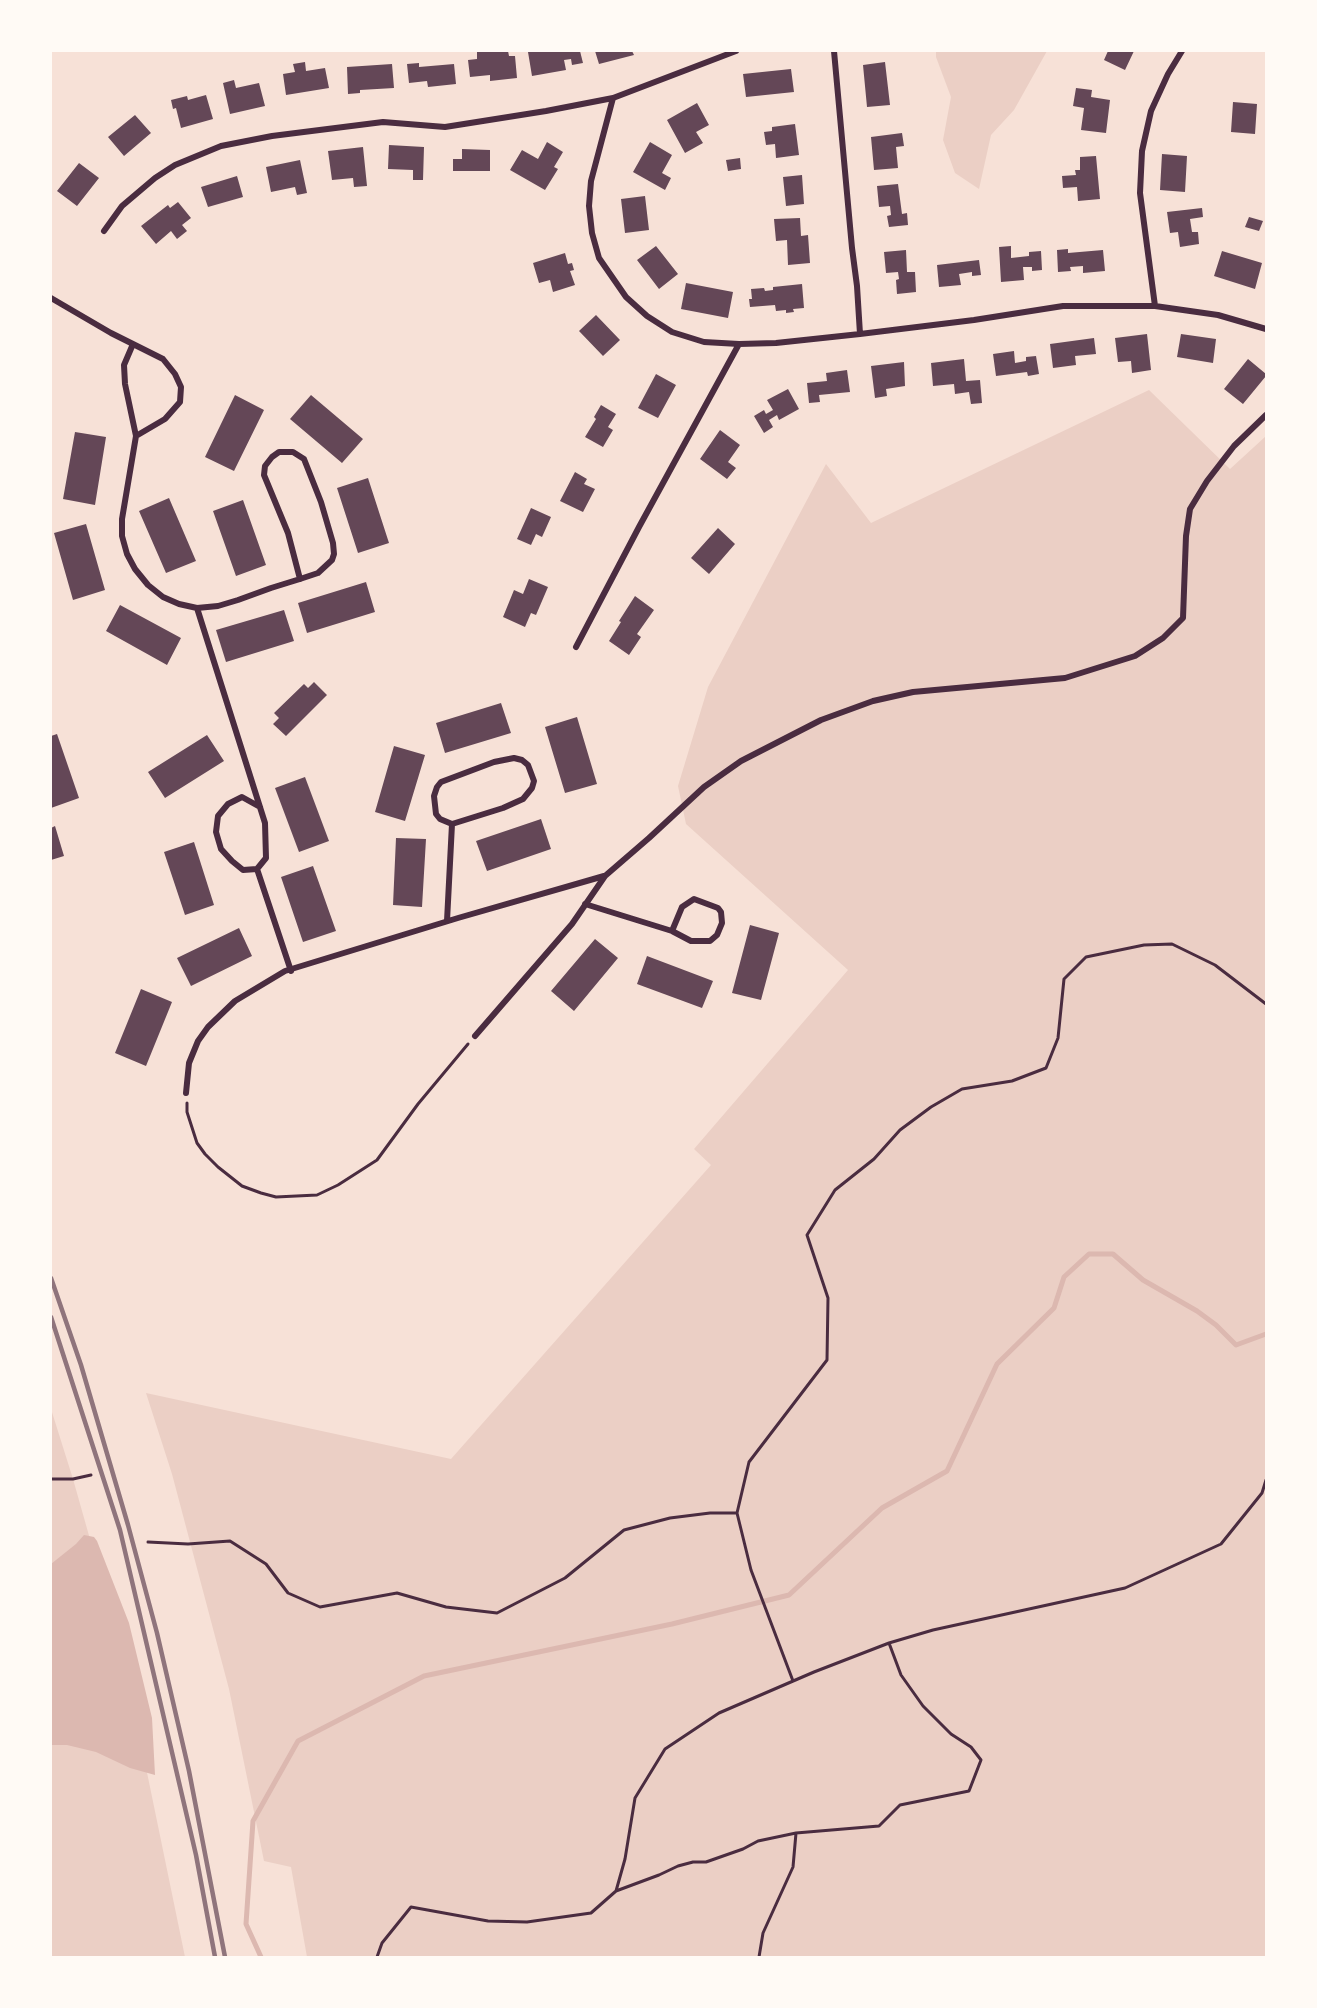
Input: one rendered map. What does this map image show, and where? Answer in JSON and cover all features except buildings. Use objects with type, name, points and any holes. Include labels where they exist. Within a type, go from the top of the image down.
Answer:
[{"type":"street","points":[[104,231],[122,206],[155,177],[175,165],[221,146],[272,136],[383,122],[445,127],[517,117],[613,98],[736,51]]},
{"type":"street","points":[[834,51],[860,334]]},
{"type":"street","points":[[1155,306],[1140,192],[1142,151],[1151,111],[1168,74],[1182,51]]},
{"type":"street","points":[[613,98],[591,181],[589,206],[591,234],[599,258],[626,297],[647,316],[672,332],[704,342],[776,344],[974,320],[1063,306],[1155,306],[1218,315],[1266,329]]},
{"type":"street","points":[[51,298],[79,316],[163,359],[176,374],[180,387],[180,402],[165,419],[136,436]]},
{"type":"street","points":[[133,344],[124,365],[125,384],[136,436],[122,519],[122,537],[135,569],[148,585],[163,597],[197,608],[218,606],[300,579],[318,573],[332,560],[333,543],[321,501],[304,459],[293,452],[279,452],[272,457],[265,466],[264,475],[288,533],[300,579]]},
{"type":"street","points":[[576,647],[740,344]]},
{"type":"street","points":[[475,1036],[572,924],[605,876],[704,787],[741,761],[821,720],[873,701],[913,692],[1065,678],[1135,657],[1163,638],[1183,618],[1186,536],[1190,509],[1234,446],[1266,415]]},
{"type":"street","points":[[197,608],[260,807],[265,823],[266,858],[257,869],[243,870],[221,849],[216,832],[218,816],[228,804],[242,797],[260,807]]},
{"type":"street","points":[[514,758],[528,765],[534,781],[532,788],[523,799],[503,808],[452,824],[440,819],[436,814],[434,796],[441,782],[494,762],[514,758]]},
{"type":"street","points":[[447,921],[452,824]]},
{"type":"street","points":[[257,869],[291,971]]},
{"type":"street","points":[[186,1093],[189,1063],[198,1041],[208,1027],[235,1001],[285,971],[447,921],[605,876]]},
{"type":"street","points":[[585,904],[672,931],[691,941],[710,941],[717,935],[722,923],[721,912],[718,908],[694,899],[682,907],[672,931]]},
{"type":"path","points":[[793,1681],[751,1570],[737,1513],[749,1462],[827,1360],[828,1298],[807,1235],[836,1190],[874,1158],[900,1130],[962,1089],[1012,1081],[1046,1068],[1058,1038],[1064,979],[1086,957],[1144,945],[1172,944],[1215,965],[1266,1004]]},
{"type":"path","points":[[186,1093],[187,1112],[197,1143],[228,1176],[243,1186],[276,1197],[317,1195],[338,1185],[377,1160],[418,1104],[475,1036]]},
{"type":"path","points":[[51,1479],[73,1479],[91,1475]]},
{"type":"path","points":[[616,1891],[625,1859],[635,1798],[665,1749],[719,1713],[889,1643],[933,1630],[1125,1588],[1221,1544],[1262,1493],[1266,1480]]},
{"type":"path","points":[[148,1542],[188,1544],[230,1541],[266,1564],[288,1593],[320,1607],[397,1593],[446,1607],[497,1614],[565,1578],[624,1530],[670,1518],[710,1513],[737,1513]]},
{"type":"path","points":[[377,1957],[382,1943],[411,1907],[488,1920],[527,1922],[591,1913],[616,1891],[678,1866],[693,1862],[706,1862],[758,1841],[796,1833],[879,1826],[900,1805],[969,1791],[981,1760],[971,1747],[951,1734],[922,1706],[901,1675],[889,1643]]},
{"type":"path","points":[[759,1957],[762,1933],[793,1867],[796,1833]]},
{"type":"shaded area","points":[[936,51],[1047,51],[1014,110],[991,135],[979,189],[955,173],[943,140],[951,97],[936,57]]},
{"type":"shaded area","points":[[1149,390],[1230,469],[1266,436],[1266,1957],[307,1957],[291,1867],[264,1861],[229,1689],[172,1474],[146,1393],[451,1459],[711,1165],[694,1149],[848,970],[686,824],[678,786],[708,687],[826,464],[871,523]]},
{"type":"shaded area","points":[[51,1409],[123,1656],[185,1957],[51,1957]]},
{"type":"shaded area","points":[[84,1535],[94,1537],[97,1541],[129,1623],[152,1718],[155,1775],[130,1768],[96,1752],[67,1745],[51,1745],[51,1564]]},
{"type":"waterway","points":[[261,1957],[246,1924],[253,1821],[298,1741],[424,1676],[672,1624],[789,1595],[882,1508],[947,1471],[997,1364],[1054,1308],[1064,1277],[1089,1254],[1113,1254],[1143,1280],[1197,1311],[1216,1325],[1236,1345],[1266,1334]]},
{"type":"railway","points":[[51,1278],[81,1365],[157,1633],[189,1771],[225,1957]]},
{"type":"railway","points":[[51,1317],[120,1530],[196,1855],[215,1957]]}]
